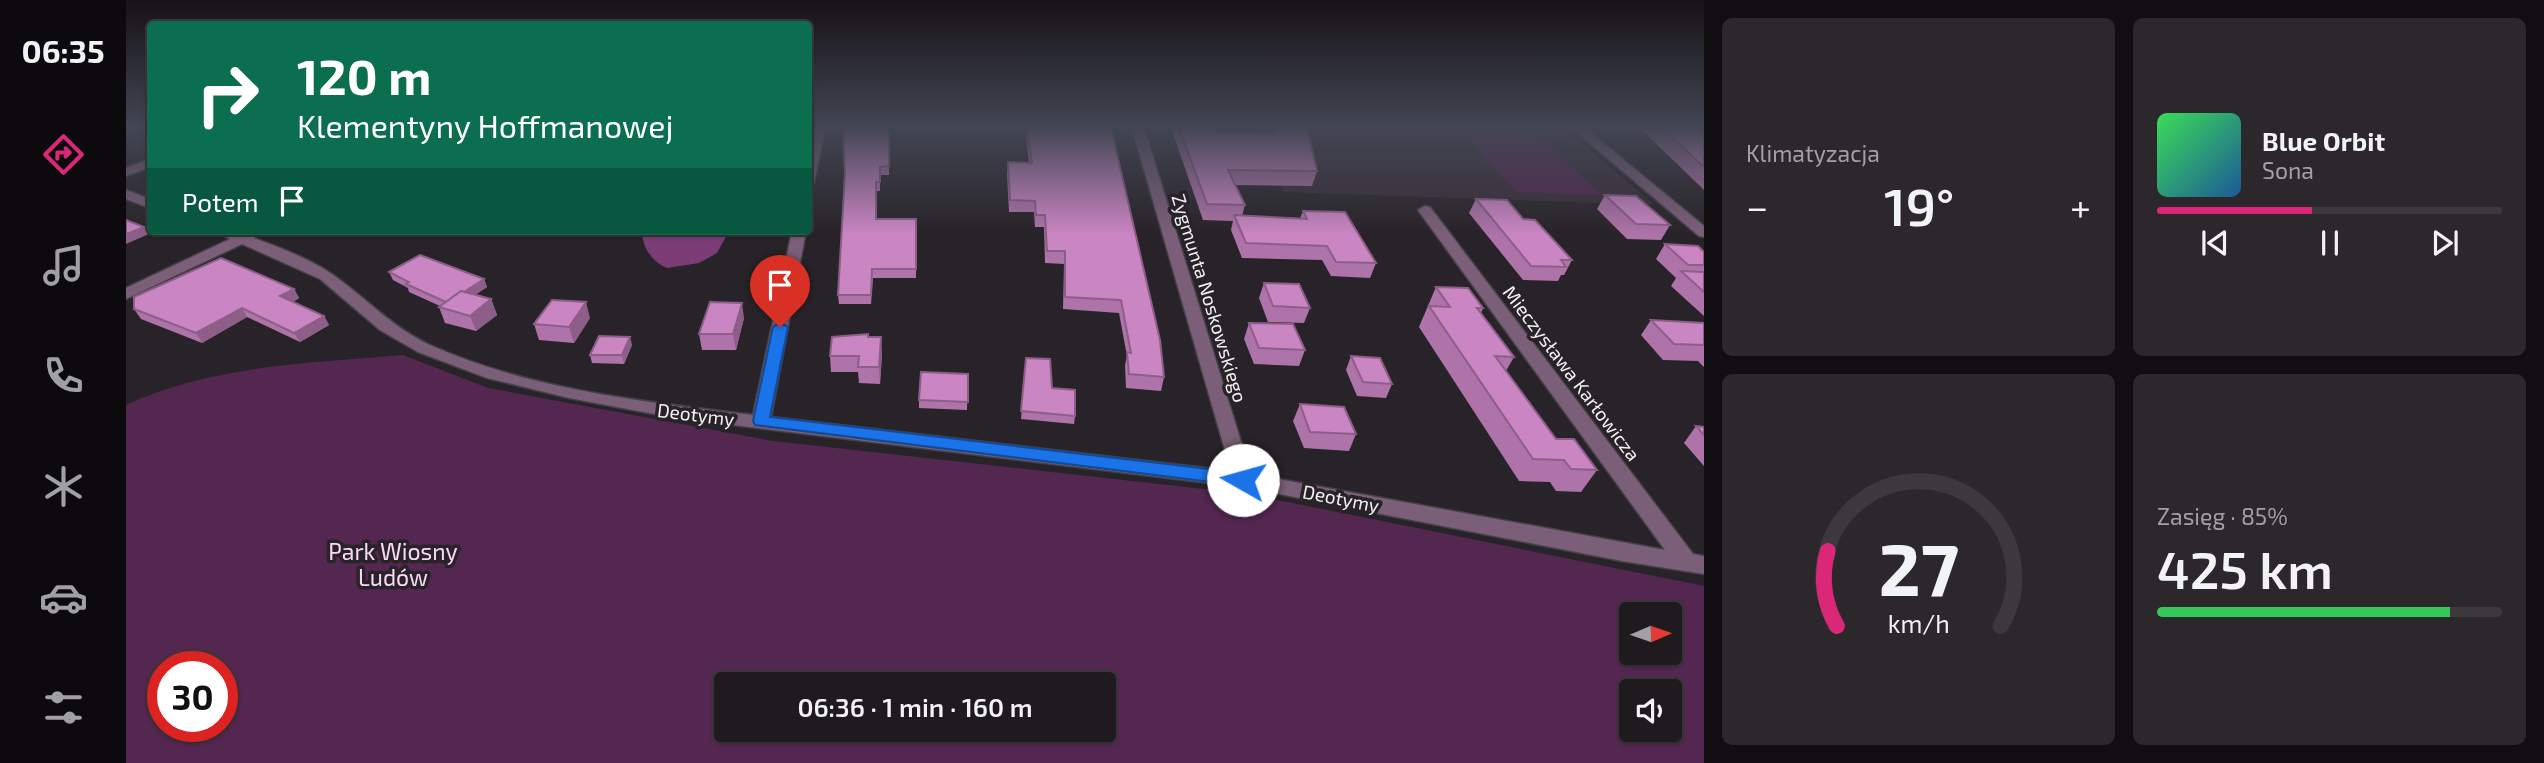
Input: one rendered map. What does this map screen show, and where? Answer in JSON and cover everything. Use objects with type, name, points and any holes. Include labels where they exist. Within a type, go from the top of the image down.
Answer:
[{"type":"street","points":[[126,172],[147,164]]},
{"type":"street","name":"Zygmunta Noskowskiego","points":[[1149,164],[1243,480]]},
{"type":"street","points":[[1621,164],[1704,233]]},
{"type":"street","points":[[126,194],[147,203]]},
{"type":"street","name":"Mieczysława Karłowicza","points":[[1425,210],[1695,563]]},
{"type":"street","name":"Deotymy","points":[[249,235],[324,275],[394,333],[456,361],[516,379],[626,404],[1243,480],[1608,550],[1695,563]]},
{"type":"street","points":[[126,294],[249,235]]},
{"type":"street","points":[[761,421],[798,235]]},
{"type":"shaded area","points":[[1268,164],[1606,164],[1654,205],[1283,192]]},
{"type":"shaded area","points":[[643,235],[727,235],[717,253],[699,263],[667,268],[657,262],[644,243]]},
{"type":"green space","points":[[1490,164],[1568,164],[1602,195],[1517,192]]},
{"type":"green space","name":"Park Wiosny Ludów","points":[[403,355],[488,388],[773,441],[1248,494],[1704,586],[1704,763],[126,763],[126,405],[193,381],[298,364]]},
{"type":"building","points":[[845,164],[889,164],[889,166],[880,167],[880,182],[876,182],[876,219],[916,219],[916,269],[872,269],[871,295],[838,295]]},
{"type":"building","points":[[1008,164],[1119,164],[1160,340],[1164,377],[1129,374],[1127,352],[1131,353],[1121,300],[1065,297],[1065,251],[1047,251],[1045,215],[1036,215],[1035,201],[1010,200]]},
{"type":"building","points":[[1192,164],[1315,164],[1317,171],[1228,170],[1245,205],[1207,204]]},
{"type":"building","points":[[1605,195],[1636,196],[1670,225],[1636,224]]},
{"type":"building","points":[[1476,199],[1507,200],[1523,219],[1535,220],[1572,260],[1561,260],[1566,267],[1531,266]]},
{"type":"building","points":[[1303,211],[1345,212],[1376,263],[1336,262],[1327,246],[1246,243],[1234,215],[1307,219]]},
{"type":"building","points":[[126,220],[144,227],[126,234]]},
{"type":"building","points":[[1665,244],[1698,246],[1704,252],[1704,265],[1688,265]]},
{"type":"building","points":[[420,255],[484,279],[446,302],[406,284],[409,282],[389,272]]},
{"type":"building","points":[[221,258],[294,289],[280,296],[324,316],[294,333],[242,308],[196,333],[134,309],[134,297]]},
{"type":"building","points":[[1681,271],[1704,272],[1704,292]]},
{"type":"building","points":[[1264,283],[1299,284],[1310,308],[1273,306]]},
{"type":"building","points":[[1436,287],[1468,288],[1483,308],[1477,308],[1514,357],[1495,356],[1556,439],[1574,439],[1597,470],[1571,469],[1564,460],[1533,459],[1429,306],[1450,307]]},
{"type":"building","points":[[461,291],[491,299],[470,316],[439,307]]},
{"type":"building","points":[[552,300],[586,302],[569,327],[534,324]]},
{"type":"building","points":[[710,302],[742,303],[733,334],[699,334]]},
{"type":"building","points":[[1651,320],[1704,323],[1704,345],[1674,344]]},
{"type":"building","points":[[1249,323],[1293,324],[1305,350],[1259,348]]},
{"type":"building","points":[[868,334],[868,337],[881,337],[879,367],[858,367],[859,356],[830,356],[832,337]]},
{"type":"building","points":[[599,336],[630,337],[622,355],[590,355]]},
{"type":"building","points":[[1351,356],[1380,358],[1392,384],[1363,382]]},
{"type":"building","points":[[1026,358],[1050,359],[1052,388],[1075,390],[1075,416],[1021,411]]},
{"type":"building","points":[[921,372],[968,374],[968,402],[919,400]]},
{"type":"building","points":[[1300,404],[1344,407],[1356,434],[1310,432]]},
{"type":"building","points":[[1696,426],[1704,427],[1704,435]]},
{"type":"route","points":[[780,327],[761,421],[1243,480]]}]
